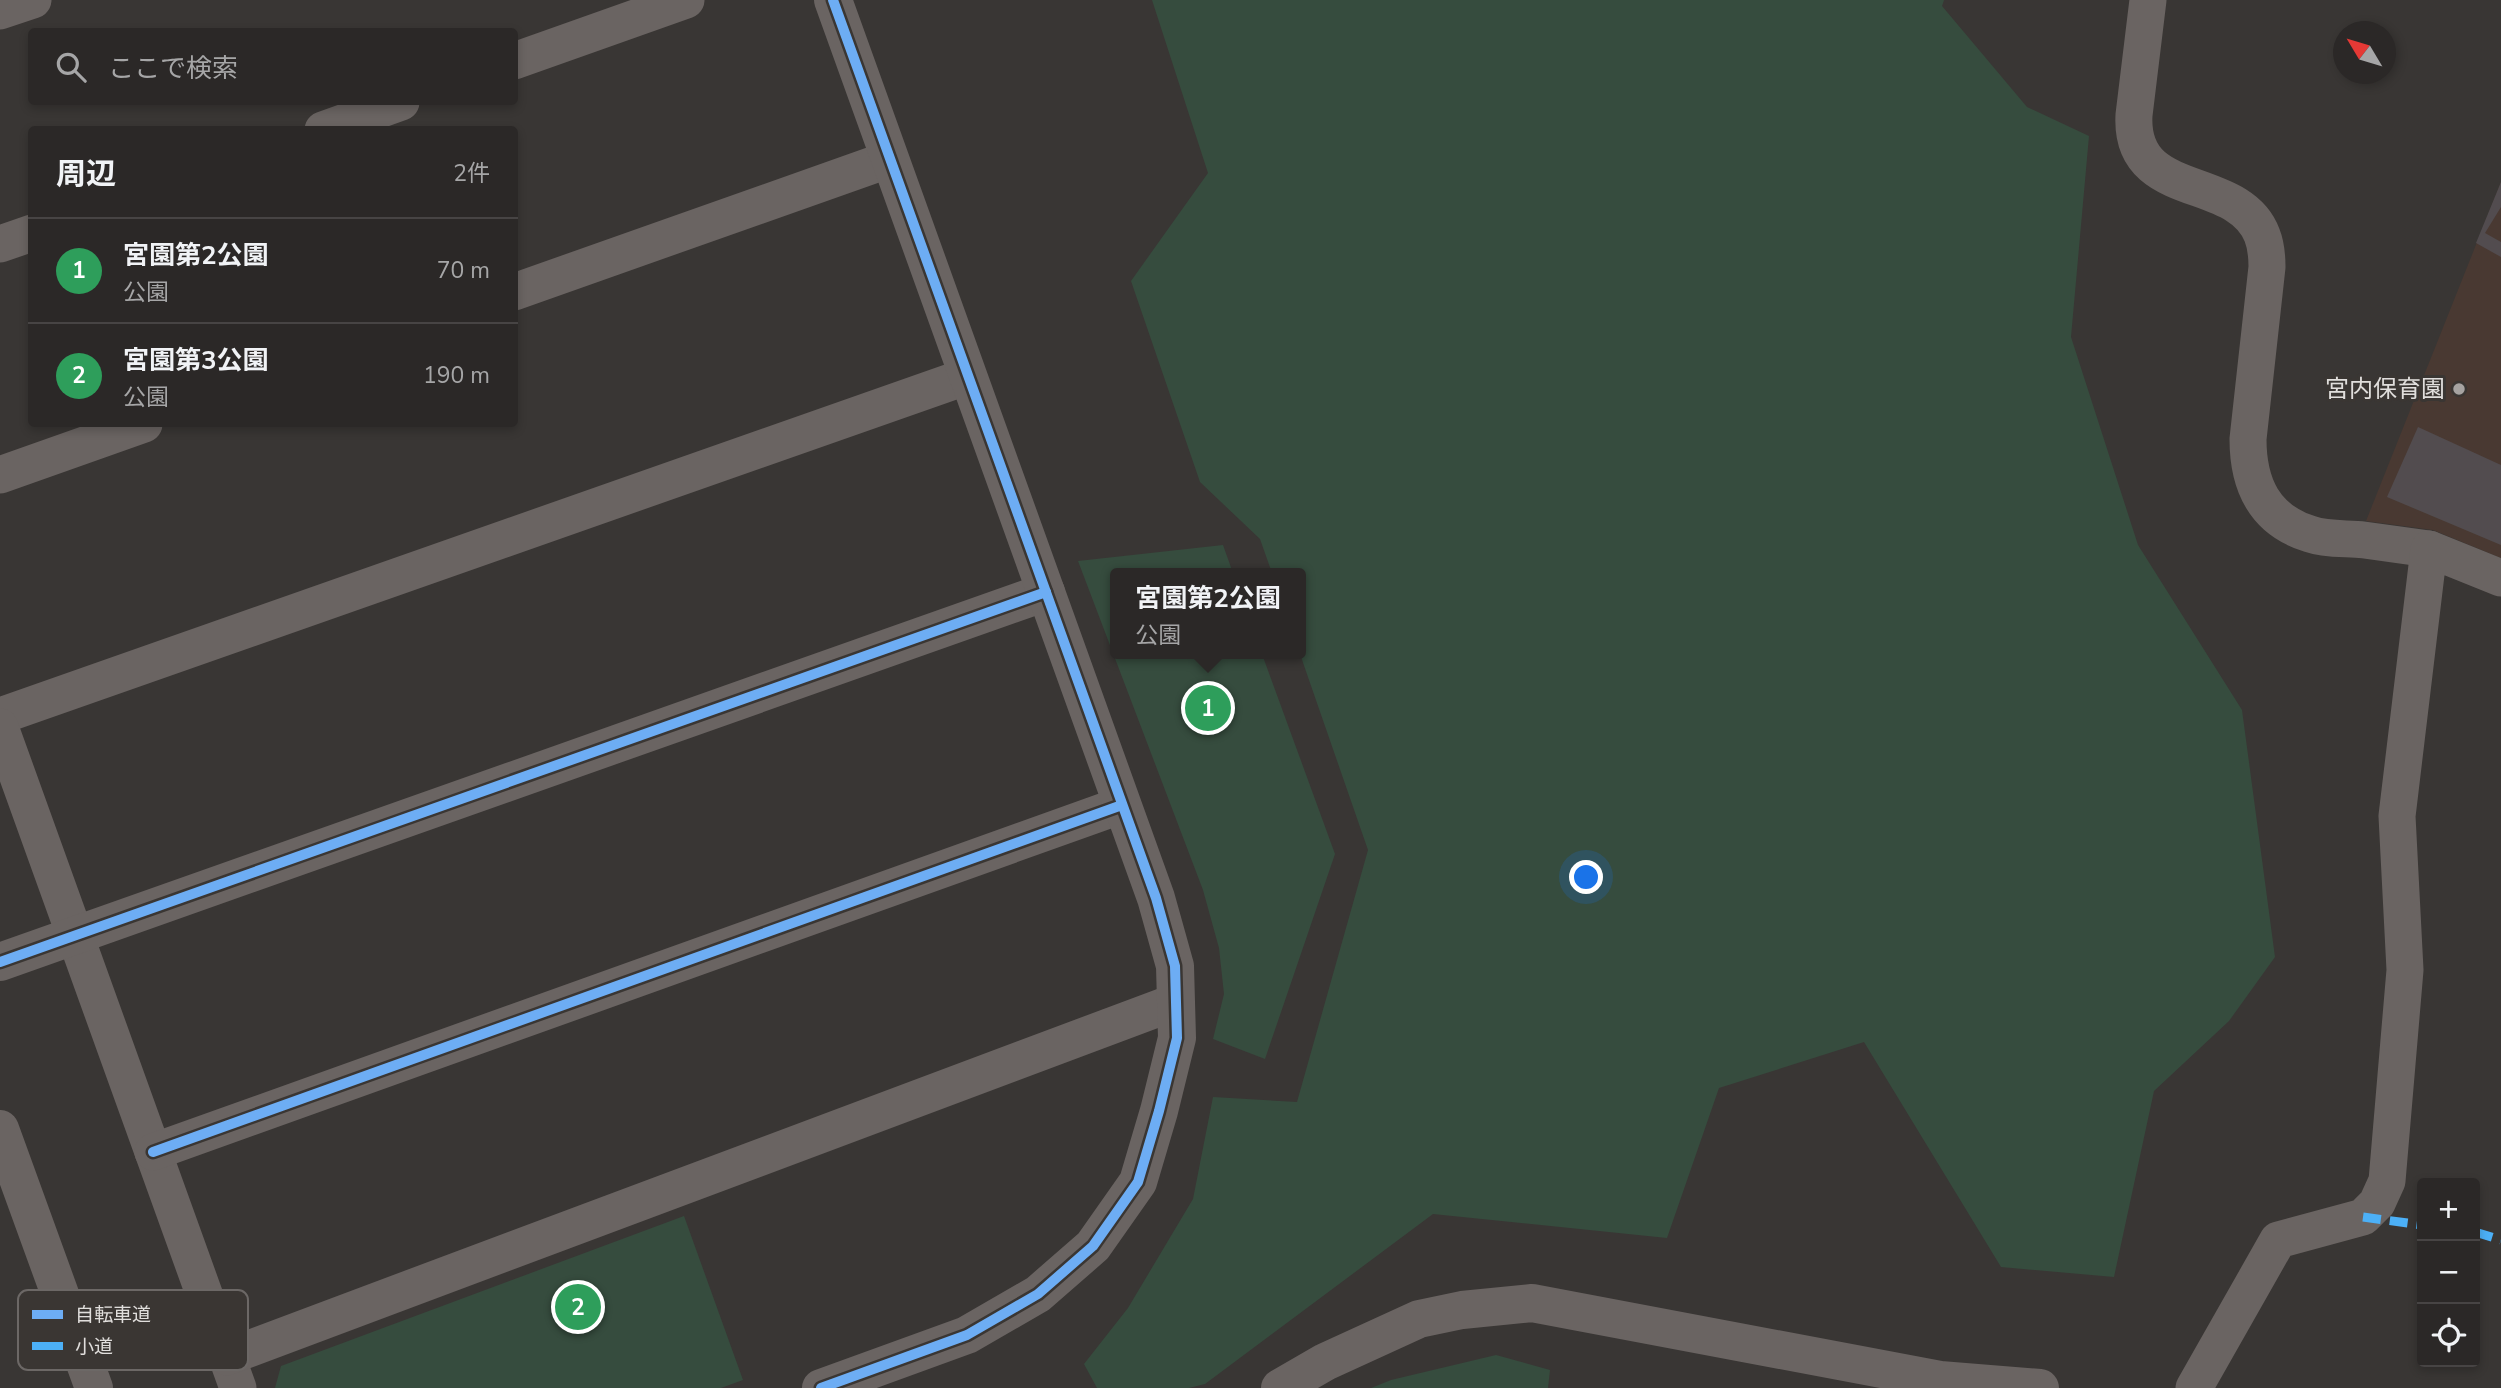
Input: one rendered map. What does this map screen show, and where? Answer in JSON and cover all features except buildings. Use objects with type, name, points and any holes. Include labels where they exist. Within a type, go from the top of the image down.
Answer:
[{"type":"street","points":[[0,11],[33,0]]},
{"type":"street","points":[[518,60],[686,0]]},
{"type":"street","points":[[821,1388],[967,1335],[1038,1294],[1093,1246],[1139,1182],[1177,1038],[1175,966],[1156,898],[833,0]]},
{"type":"street","points":[[2148,0],[2134,115],[2133,131],[2137,146],[2156,170],[2240,208],[2262,233],[2266,249],[2267,267],[2248,439],[2248,464],[2255,488],[2269,509],[2288,525],[2312,535],[2429,549],[2501,578]]},
{"type":"street","points":[[334,126],[393,105]]},
{"type":"street","points":[[518,291],[891,159]]},
{"type":"street","points":[[0,244],[28,234]]},
{"type":"street","points":[[0,716],[968,376]]},
{"type":"street","points":[[0,475],[136,427]]},
{"type":"street","points":[[2194,1388],[2278,1240],[2363,1217],[2377,1203],[2387,1181],[2405,970],[2397,816],[2429,549]]},
{"type":"street","points":[[0,962],[1046,592]]},
{"type":"street","points":[[0,727],[203,1290]]},
{"type":"street","points":[[153,1152],[1122,805]]},
{"type":"street","points":[[248,1366],[1175,1002]]},
{"type":"street","points":[[0,1129],[58,1290]]},
{"type":"street","points":[[1280,1388],[1325,1362],[1419,1319],[1462,1310],[1532,1303],[1940,1380],[2040,1388]]},
{"type":"street","points":[[87,1370],[94,1388]]},
{"type":"shaded area","name":"宮内保育園","points":[[2501,182],[2501,558],[2433,530],[2366,521]]},
{"type":"green space","points":[[1152,0],[1944,0],[1942,6],[2027,107],[2089,136],[2071,337],[2138,545],[2242,710],[2275,957],[2229,1021],[2154,1091],[2114,1277],[2001,1267],[1864,1042],[1719,1088],[1667,1238],[1433,1214],[1205,1384],[1189,1388],[1097,1388],[1084,1364],[1128,1308],[1193,1199],[1213,1097],[1297,1102],[1368,850],[1302,659],[1306,659],[1306,568],[1270,568],[1260,539],[1200,482],[1131,281],[1208,173]]},
{"type":"green space","points":[[1223,545],[1231,568],[1110,568],[1110,645],[1078,561]]},
{"type":"green space","points":[[1115,659],[1264,659],[1335,854],[1265,1059],[1213,1039],[1224,994],[1219,948],[1203,890]]},
{"type":"green space","points":[[684,1216],[743,1380],[721,1388],[275,1388],[281,1366]]},
{"type":"green space","points":[[1496,1355],[1550,1370],[1548,1388],[1371,1388],[1391,1380]]},
{"type":"marked path","points":[[2363,1217],[2417,1224]]},
{"type":"marked path","points":[[2480,1234],[2501,1240]]},
{"type":"cycle path","points":[[821,1388],[967,1335],[1038,1294],[1093,1246],[1138,1182],[1177,1038],[1175,966],[1156,898],[833,0]]},
{"type":"cycle path","points":[[0,962],[1046,592]]},
{"type":"cycle path","points":[[153,1152],[1122,805]]},
{"type":"place","name":"宮内保育園","points":[[2459,389]]},
{"type":"place","name":"宮園第2公園","points":[[1208,708]]},
{"type":"place","name":"宮園第3公園","points":[[578,1307]]}]
